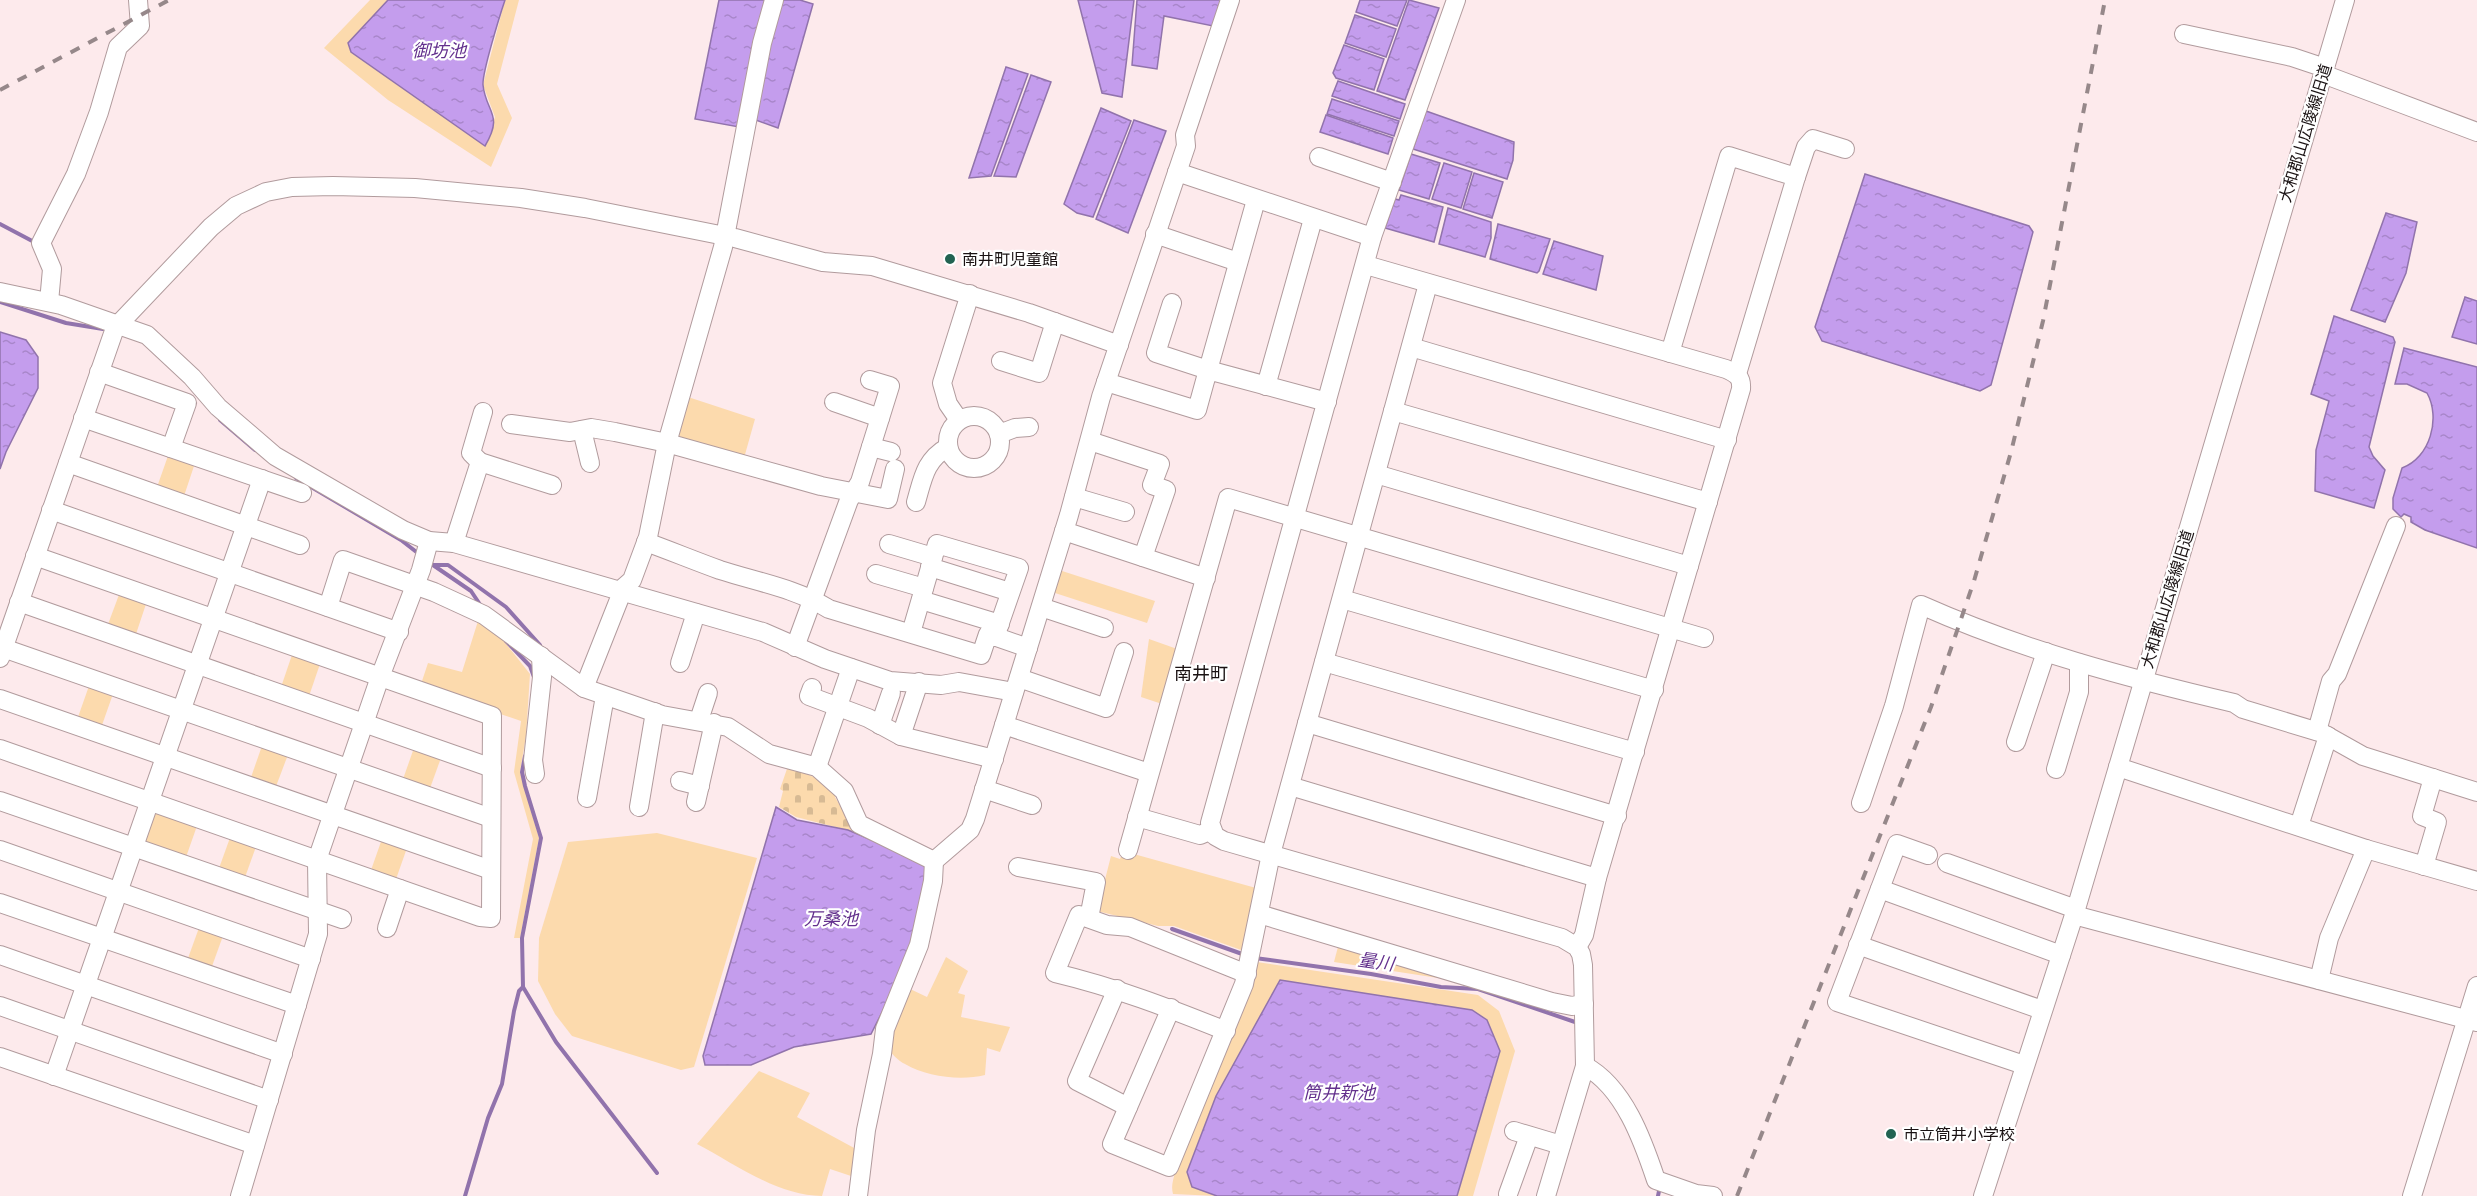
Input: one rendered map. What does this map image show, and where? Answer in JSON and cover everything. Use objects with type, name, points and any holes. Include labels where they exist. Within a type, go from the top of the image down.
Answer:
[{"type":"street","points":[[49,302],[52,269],[40,243],[76,174],[99,112],[118,47],[140,26],[138,0]]},
{"type":"street","points":[[584,688],[622,593],[632,580],[646,542],[667,443],[724,236],[762,42],[774,0]]},
{"type":"street","points":[[858,1196],[866,1130],[885,1029],[919,945],[933,881],[934,861],[970,830],[1041,607],[1106,382],[1186,146],[1185,135],[1230,0]]},
{"type":"street","points":[[1456,0],[1372,237],[1328,402],[1211,814],[1212,830],[1224,841],[1498,918],[1562,938],[1577,947],[1583,965],[1585,1066],[1546,1196]]},
{"type":"street","name":"大和郡山広陵線旧道","points":[[1983,1196],[2075,912],[2345,0]]},
{"type":"street","points":[[2184,34],[2292,57],[2477,132]]},
{"type":"street","points":[[1737,374],[1806,147],[1813,140],[1845,149]]},
{"type":"street","points":[[1670,353],[1729,156],[1796,177]]},
{"type":"street","points":[[1319,157],[1392,182]]},
{"type":"street","points":[[1177,172],[1372,237]]},
{"type":"street","points":[[492,818],[181,710],[2,653],[115,328],[211,227],[236,206],[266,192],[292,187],[415,188],[521,198],[724,236],[823,262],[860,263],[970,294],[1119,345]]},
{"type":"street","points":[[1106,382],[1197,410],[1256,200]]},
{"type":"street","points":[[1266,386],[1313,219]]},
{"type":"street","points":[[1155,234],[1238,262]]},
{"type":"street","points":[[1366,265],[1670,353],[1737,374],[1742,381],[1742,389],[1597,878],[1584,935],[1577,947]]},
{"type":"street","points":[[1171,1008],[1112,1144],[1169,1167],[1226,1030],[1249,963],[1271,854],[1428,284]]},
{"type":"street","points":[[0,292],[49,302],[115,328],[147,335],[159,343],[218,406],[275,456],[428,545],[454,543],[763,632],[851,668],[890,681],[919,681],[941,685],[959,682],[1016,685],[1106,708],[1124,651]]},
{"type":"street","points":[[959,420],[943,392],[942,383],[970,294]]},
{"type":"street","points":[[1172,303],[1156,353],[1208,370],[1328,402]]},
{"type":"street","points":[[1001,361],[1039,373],[1055,322]]},
{"type":"street","points":[[1411,347],[1726,440]]},
{"type":"street","points":[[99,372],[187,403],[171,448]]},
{"type":"street","points":[[795,646],[855,491],[890,386],[870,380]]},
{"type":"street","points":[[834,402],[880,418]]},
{"type":"street","points":[[1393,411],[1708,502]]},
{"type":"street","points":[[483,412],[471,453],[480,462],[552,485]]},
{"type":"street","points":[[980,416],[993,424],[999,434],[1001,445],[997,468],[968,468],[955,460],[948,447],[949,432],[959,420],[980,416]]},
{"type":"street","points":[[83,418],[302,493]]},
{"type":"street","points":[[511,424],[570,432],[603,430],[667,443],[801,481],[888,499],[893,461],[871,447]]},
{"type":"street","points":[[999,434],[1015,428],[1029,427]]},
{"type":"street","points":[[582,430],[590,463]]},
{"type":"street","points":[[1090,441],[1160,464],[1152,485],[1166,490],[1143,557]]},
{"type":"street","points":[[916,502],[928,464],[933,457],[948,447]]},
{"type":"street","points":[[454,543],[480,462]]},
{"type":"street","points":[[68,463],[300,545]]},
{"type":"street","points":[[1376,474],[1689,566]]},
{"type":"street","points":[[54,1076],[262,480]]},
{"type":"street","points":[[1074,496],[1125,512]]},
{"type":"street","points":[[1128,850],[1228,498],[1704,638]]},
{"type":"street","points":[[51,510],[399,632]]},
{"type":"street","points":[[2299,826],[2322,734],[2331,681],[2337,674],[2396,526]]},
{"type":"street","points":[[1064,531],[1206,578]]},
{"type":"street","points":[[646,542],[720,570],[771,583],[812,598],[829,609],[981,655],[988,634],[997,630],[1018,568],[937,544],[911,633]]},
{"type":"street","points":[[889,544],[1010,592]]},
{"type":"street","points":[[240,1196],[318,934],[317,860],[380,677],[419,578],[428,545]]},
{"type":"street","points":[[0,749],[480,918],[491,918],[492,716],[35,556]]},
{"type":"street","points":[[328,607],[344,560],[419,578],[491,620],[584,688],[655,712],[707,721],[740,733],[769,754],[816,766],[844,791],[859,824],[934,861]]},
{"type":"street","points":[[876,574],[997,630],[1028,648]]},
{"type":"street","points":[[1342,599],[1654,690]]},
{"type":"street","points":[[19,602],[492,768]]},
{"type":"street","points":[[1861,803],[1894,706],[1922,604],[1965,624],[2079,663],[2142,682],[2235,703],[2243,709],[2322,734],[2363,756],[2477,792]]},
{"type":"street","points":[[1041,607],[1104,628]]},
{"type":"street","points":[[680,663],[696,613]]},
{"type":"street","points":[[2016,742],[2046,652]]},
{"type":"street","points":[[535,774],[533,760],[538,730],[541,656]]},
{"type":"street","points":[[1324,662],[1635,752]]},
{"type":"street","points":[[2056,769],[2079,692],[2079,663]]},
{"type":"street","points":[[816,766],[851,668]]},
{"type":"street","points":[[901,736],[919,681]]},
{"type":"street","points":[[812,688],[809,696],[901,736],[994,759]]},
{"type":"street","points":[[680,781],[698,794],[708,693]]},
{"type":"street","points":[[880,725],[891,693]]},
{"type":"street","points":[[587,798],[605,696]]},
{"type":"street","points":[[0,699],[491,870]]},
{"type":"street","points":[[639,807],[655,712]]},
{"type":"street","points":[[1307,723],[1617,816]]},
{"type":"street","points":[[1004,725],[1149,773]]},
{"type":"street","points":[[2118,767],[2366,849],[2477,881]]},
{"type":"street","points":[[2424,866],[2437,822],[2422,816],[2433,778]]},
{"type":"street","points":[[1290,786],[1597,878]]},
{"type":"street","points":[[984,789],[1032,805]]},
{"type":"street","points":[[0,801],[342,919]]},
{"type":"street","points":[[1137,817],[1200,836],[1212,830]]},
{"type":"street","points":[[1928,855],[1897,844],[1836,1002],[2024,1065]]},
{"type":"street","points":[[2319,980],[2329,938],[2366,849]]},
{"type":"street","points":[[0,850],[311,959]]},
{"type":"street","points":[[1947,863],[2075,912],[2472,1020]]},
{"type":"street","points":[[1018,867],[1096,882],[1089,918]]},
{"type":"street","points":[[387,928],[400,889]]},
{"type":"street","points":[[1880,889],[2061,955]]},
{"type":"street","points":[[0,903],[297,1005]]},
{"type":"street","points":[[1259,914],[1552,1002],[1572,1006],[1584,1004]]},
{"type":"street","points":[[1226,1030],[1117,989],[1054,973],[1079,915],[1249,963]]},
{"type":"street","points":[[1858,945],[2042,1010]]},
{"type":"street","points":[[1,960],[86,985],[283,1053]]},
{"type":"street","points":[[2412,1196],[2472,1020],[2477,986]]},
{"type":"street","points":[[1117,989],[1077,1081],[1128,1107]]},
{"type":"street","points":[[0,1006],[269,1100]]},
{"type":"street","points":[[0,1057],[255,1145]]},
{"type":"street","points":[[1585,1066],[1595,1071],[1616,1096],[1637,1129],[1656,1180],[1696,1194],[1713,1196]]},
{"type":"street","points":[[1508,1194],[1522,1134],[1561,1146]]},
{"type":"green space","points":[[370,0],[388,0],[348,43],[351,52],[485,146],[495,117],[483,85],[505,0],[519,0],[497,84],[512,118],[491,167],[388,100],[324,48]]},
{"type":"green space","points":[[685,396],[755,419],[744,458],[677,439]]},
{"type":"green space","points":[[169,453],[195,463],[183,499],[156,490]]},
{"type":"green space","points":[[1059,570],[1155,601],[1147,623],[1052,592]]},
{"type":"green space","points":[[120,592],[147,601],[135,637],[107,627]]},
{"type":"green space","points":[[478,621],[496,631],[530,674],[526,736],[520,772],[539,838],[520,938],[514,938],[533,839],[514,772],[521,721],[420,687],[428,663],[462,672]]},
{"type":"green space","points":[[1149,639],[1180,650],[1165,705],[1141,697]]},
{"type":"green space","points":[[293,652],[321,661],[308,699],[280,690]]},
{"type":"green space","points":[[90,683],[114,691],[101,728],[77,720]]},
{"type":"green space","points":[[263,743],[289,752],[275,789],[250,780]]},
{"type":"green space","points":[[415,745],[442,755],[429,791],[402,782]]},
{"type":"green space","points":[[788,766],[830,784],[838,795],[835,797],[855,832],[796,817],[779,807],[783,791],[780,789]]},
{"type":"green space","points":[[157,808],[198,823],[185,860],[144,846]]},
{"type":"green space","points":[[657,833],[757,858],[694,1067],[681,1070],[572,1036],[555,1014],[538,981],[539,938],[568,842]]},
{"type":"green space","points":[[231,835],[257,844],[244,880],[218,871]]},
{"type":"green space","points":[[383,836],[408,845],[395,882],[370,873]]},
{"type":"green space","points":[[1123,851],[1256,888],[1244,951],[1174,926],[1158,926],[1097,911],[1111,856],[1120,859]]},
{"type":"green space","points":[[200,925],[224,933],[211,969],[187,961]]},
{"type":"green space","points":[[1339,943],[1490,986],[1334,962]]},
{"type":"green space","points":[[946,957],[968,971],[958,993],[965,995],[961,1017],[1010,1027],[1000,1052],[987,1048],[985,1075],[965,1078],[934,1075],[902,1063],[887,1049],[908,988],[927,997]]},
{"type":"green space","points":[[1257,962],[1478,995],[1499,1011],[1515,1051],[1473,1196],[1457,1196],[1500,1052],[1280,980],[1216,1096],[1187,1171],[1192,1187],[1217,1196],[1173,1194],[1175,1166],[1256,975]]},
{"type":"green space","points":[[759,1071],[810,1093],[797,1117],[856,1149],[851,1176],[830,1169],[822,1196],[806,1195],[773,1185],[697,1144]]},
{"type":"water","name":"御坊池","points":[[388,0],[505,0],[483,79],[485,94],[494,120],[485,146],[351,52],[348,43]]},
{"type":"water","points":[[719,0],[769,0],[739,127],[695,119]]},
{"type":"water","points":[[780,0],[800,0],[813,4],[778,128],[753,119]]},
{"type":"water","points":[[1078,0],[1134,0],[1122,97],[1102,93]]},
{"type":"water","points":[[1137,0],[1222,0],[1213,26],[1164,16],[1157,69],[1132,65]]},
{"type":"water","points":[[1360,0],[1407,0],[1397,26],[1356,12]]},
{"type":"water","points":[[1409,0],[1439,8],[1405,100],[1377,91]]},
{"type":"water","points":[[1355,15],[1396,29],[1386,57],[1345,43]]},
{"type":"water","points":[[1344,45],[1384,59],[1374,90],[1336,78],[1333,73]]},
{"type":"water","points":[[1006,67],[1028,74],[991,176],[969,178]]},
{"type":"water","points":[[1031,75],[1051,82],[1016,177],[994,176]]},
{"type":"water","points":[[1338,81],[1405,104],[1400,119],[1332,96]]},
{"type":"water","points":[[1332,99],[1399,121],[1394,136],[1327,114]]},
{"type":"water","points":[[1101,108],[1131,121],[1093,217],[1077,213],[1064,204]]},
{"type":"water","points":[[1426,111],[1514,142],[1513,160],[1507,179],[1413,149]]},
{"type":"water","points":[[1326,115],[1393,138],[1388,154],[1320,132]]},
{"type":"water","points":[[1134,120],[1166,131],[1128,233],[1096,219]]},
{"type":"water","points":[[1411,154],[1440,163],[1429,199],[1399,190]]},
{"type":"water","points":[[1444,163],[1472,172],[1461,208],[1432,199]]},
{"type":"water","points":[[1474,173],[1503,182],[1492,218],[1463,209]]},
{"type":"water","points":[[1865,174],[2029,226],[2033,232],[1991,385],[1980,391],[1822,341],[1815,327]]},
{"type":"water","points":[[1401,195],[1443,207],[1434,242],[1385,228],[1395,199],[1399,200]]},
{"type":"water","points":[[1448,208],[1491,222],[1491,238],[1485,257],[1439,244]]},
{"type":"water","points":[[2386,213],[2417,222],[2406,273],[2385,322],[2351,310]]},
{"type":"water","points":[[1498,224],[1550,239],[1537,273],[1490,259]]},
{"type":"water","points":[[1554,241],[1603,256],[1596,290],[1543,274]]},
{"type":"water","points":[[2465,297],[2477,301],[2477,344],[2452,337]]},
{"type":"water","points":[[2334,316],[2393,337],[2395,342],[2369,447],[2373,456],[2385,470],[2374,508],[2315,491],[2316,450],[2329,401],[2311,394]]},
{"type":"water","points":[[0,332],[26,340],[38,357],[38,388],[0,469]]},
{"type":"water","points":[[2404,348],[2477,367],[2477,548],[2425,530],[2411,522],[2411,517],[2404,514],[2401,517],[2393,509],[2393,498],[2402,468],[2420,456],[2433,425],[2431,403],[2427,393],[2407,384],[2395,384]]},
{"type":"water","name":"万桑池","points":[[776,807],[797,820],[848,830],[921,861],[929,874],[910,949],[898,981],[871,1034],[794,1047],[751,1065],[705,1065],[703,1056]]},
{"type":"water","name":"筒井新池","points":[[1280,980],[1472,1010],[1487,1020],[1500,1051],[1457,1196],[1217,1196],[1192,1187],[1187,1172],[1216,1096]]},
{"type":"waterway","points":[[0,224],[36,243]]},
{"type":"waterway","points":[[0,302],[66,323],[103,329]]},
{"type":"waterway","points":[[220,420],[255,450]]},
{"type":"waterway","points":[[296,478],[401,540],[419,554]]},
{"type":"waterway","points":[[430,563],[471,591],[481,606]]},
{"type":"waterway","points":[[434,565],[448,565],[506,607],[540,645]]},
{"type":"waterway","points":[[506,641],[530,666],[534,677]]},
{"type":"waterway","points":[[525,756],[522,772],[541,838],[522,938],[523,987],[556,1042],[657,1173]]},
{"type":"waterway","name":"量川","points":[[1172,929],[1245,955]]},
{"type":"waterway","name":"量川","points":[[1255,958],[1371,974],[1441,987],[1478,989],[1575,1022]]},
{"type":"waterway","points":[[465,1196],[488,1118],[502,1084],[514,1011],[519,991],[523,987]]},
{"type":"waterway","name":"量川","points":[[1658,1196],[1660,1186]]},
{"type":"railway","points":[[0,90],[169,0]]},
{"type":"railway","points":[[1737,1196],[1931,707],[1974,581],[2011,452],[2043,321],[2105,0]]},
{"type":"place","name":"南井町児童館","points":[[950,259]]},
{"type":"place","name":"市立筒井小学校","points":[[1891,1134]]},
{"type":"district","name":"南井町","points":[[1201,674]]}]
